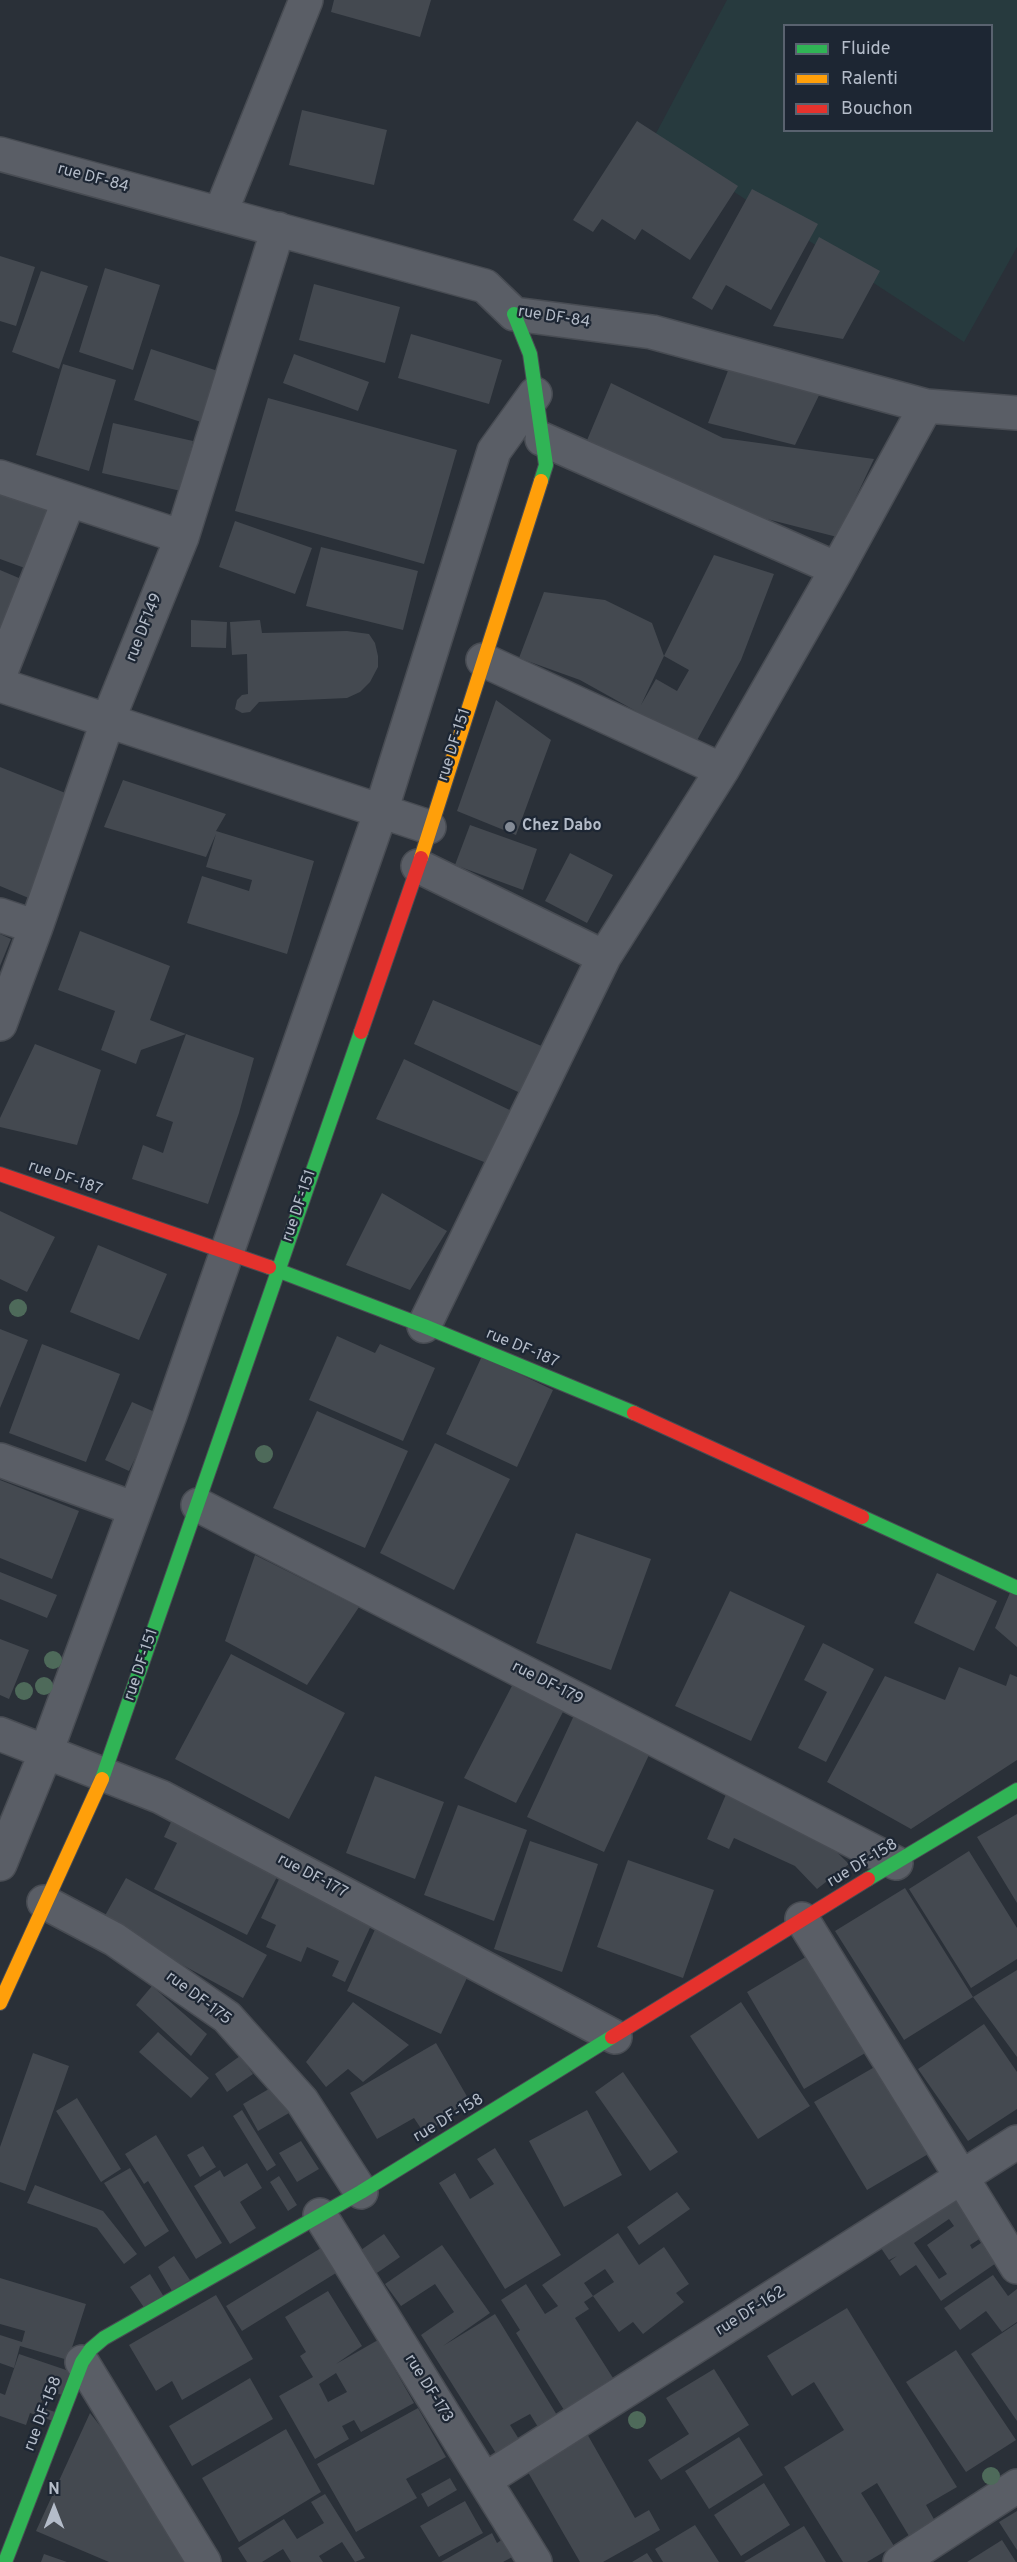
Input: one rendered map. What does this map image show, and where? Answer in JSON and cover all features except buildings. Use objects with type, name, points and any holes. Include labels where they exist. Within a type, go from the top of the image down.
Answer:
[{"type":"street","points":[[220,214],[306,0]]},
{"type":"street","name":"rue DF-84","points":[[0,154],[484,286],[514,314],[652,332],[926,406],[1017,413]]},
{"type":"street","name":"rue DF149","points":[[0,1024],[108,720],[182,537],[278,229]]},
{"type":"street","name":"rue DF-151","points":[[0,2003],[104,1774],[418,866],[546,465],[531,354],[514,314]]},
{"type":"street","points":[[0,1864],[46,1752],[171,1415],[225,1252],[381,811],[494,451],[535,394]]},
{"type":"street","points":[[424,1326],[604,957],[722,770],[837,569],[926,406]]},
{"type":"street","points":[[542,439],[837,569]]},
{"type":"street","points":[[0,477],[182,537]]},
{"type":"street","points":[[0,674],[69,500]]},
{"type":"street","points":[[483,660],[722,770]]},
{"type":"street","points":[[0,685],[429,827]]},
{"type":"street","points":[[418,866],[604,957]]},
{"type":"street","points":[[0,915],[36,927]]},
{"type":"street","name":"rue DF-187","points":[[0,1174],[277,1270],[424,1326],[645,1418],[1017,1588]]},
{"type":"street","points":[[0,1460],[135,1509]]},
{"type":"street","name":"rue DF-179","points":[[198,1505],[896,1863]]},
{"type":"street","name":"rue DF-177","points":[[0,1734],[161,1797],[615,2037]]},
{"type":"street","name":"rue DF-158","points":[[5,2562],[82,2362],[91,2349],[129,2322],[362,2192],[802,1919],[1017,1790]]},
{"type":"street","name":"rue DF-175","points":[[44,1902],[114,1939],[227,2017],[302,2101],[362,2192]]},
{"type":"street","points":[[802,1919],[1017,2266]]},
{"type":"street","name":"rue DF-162","points":[[484,2480],[1017,2142]]},
{"type":"street","name":"rue DF-173","points":[[320,2215],[535,2562]]},
{"type":"street","points":[[82,2362],[204,2562]]},
{"type":"street","points":[[900,2562],[1017,2486]]},
{"type":"green space","points":[[727,0],[1017,0],[1017,247],[964,342],[653,139]]},
{"type":"traffic: fast","points":[[514,314],[530,354],[546,465],[541,481]]},
{"type":"traffic: fast","points":[[102,1779],[361,1032]]},
{"type":"traffic: fast","points":[[269,1267],[424,1326],[634,1413]]},
{"type":"traffic: fast","points":[[862,1517],[1017,1588]]},
{"type":"traffic: fast","points":[[868,1879],[1017,1790]]},
{"type":"traffic: fast","points":[[5,2562],[82,2362],[91,2349],[104,2338],[361,2192],[612,2037]]},
{"type":"traffic: slow","points":[[421,858],[541,481]]},
{"type":"traffic: slow","points":[[0,2003],[102,1779]]},
{"type":"traffic: jam","points":[[361,1032],[421,858]]},
{"type":"traffic: jam","points":[[0,1174],[269,1267]]},
{"type":"traffic: jam","points":[[634,1413],[862,1517]]},
{"type":"traffic: jam","points":[[612,2037],[868,1879]]},
{"type":"place","name":"Chez Dabo","points":[[510,827]]}]
